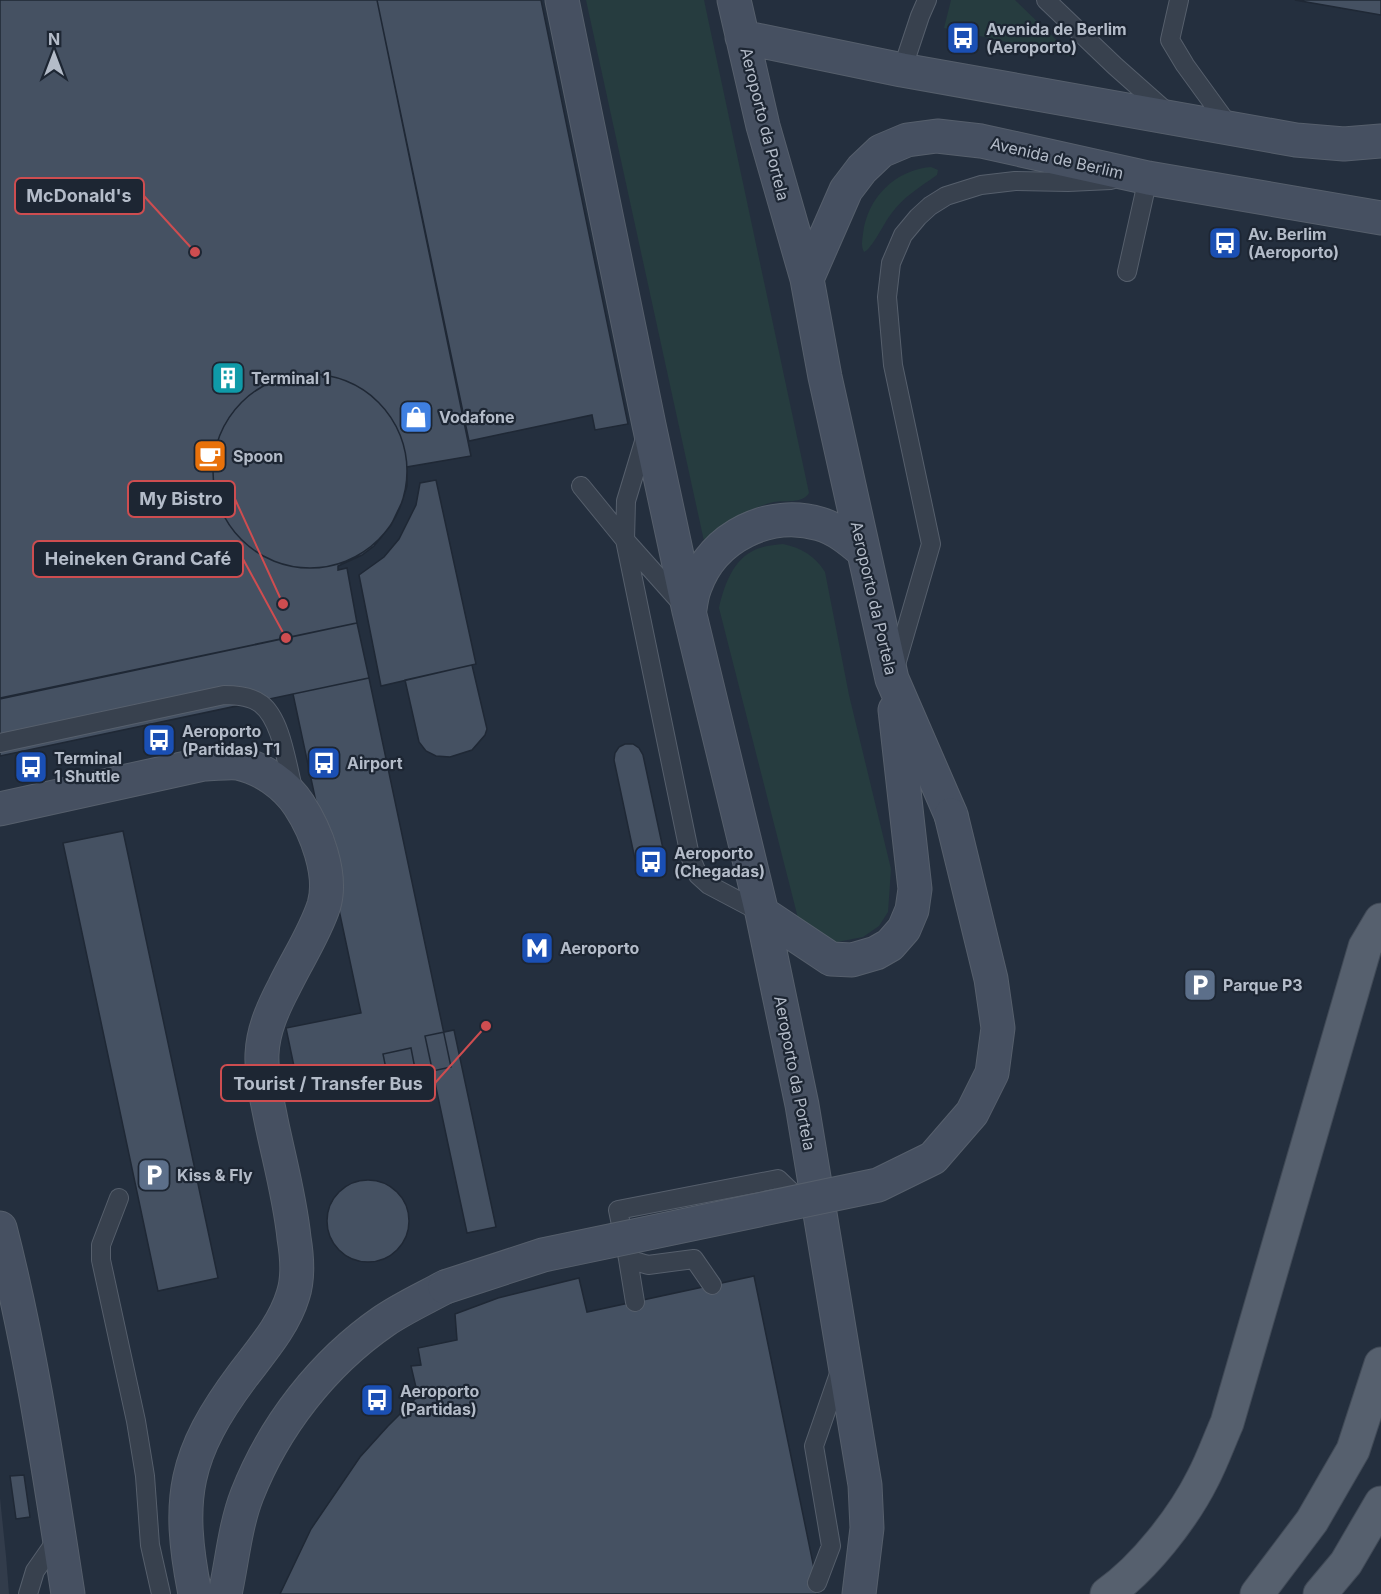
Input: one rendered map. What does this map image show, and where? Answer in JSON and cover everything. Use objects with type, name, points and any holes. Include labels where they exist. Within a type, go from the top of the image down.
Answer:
[{"type":"main road","name":"Aeroporto da Portela","points":[[562,0],[689,611],[762,913],[802,1105],[865,1485],[867,1528],[859,1594]]},
{"type":"main road","name":"Aeroporto da Portela","points":[[225,1594],[246,1496],[270,1446],[294,1408],[335,1361],[385,1320],[445,1287],[543,1255],[878,1185],[933,1158],[972,1113],[992,1072],[998,1028],[991,979],[951,814],[892,679],[825,378],[807,279],[763,126],[734,0]]},
{"type":"main road","points":[[742,37],[902,70],[1296,140],[1344,144],[1381,141]]},
{"type":"main road","name":"Avenida de Berlim","points":[[807,279],[846,190],[862,169],[881,151],[906,140],[937,136],[981,141],[1148,178],[1381,218]]},
{"type":"main road","points":[[689,611],[695,586],[706,564],[723,544],[745,530],[769,521],[795,520],[820,524],[844,535],[863,551]]},
{"type":"main road","points":[[762,913],[831,958],[852,960],[876,953],[890,945],[904,929],[912,910],[915,889],[892,679]]},
{"type":"main road","points":[[0,809],[204,764],[237,763],[279,782],[296,800],[311,824],[321,851],[325,881],[324,903],[272,1010],[262,1054],[264,1086],[293,1224],[297,1260],[294,1294],[279,1328],[225,1399],[205,1434],[192,1466],[186,1492],[185,1525],[195,1594]]},
{"type":"main road","points":[[1107,1594],[1154,1551],[1181,1515],[1203,1479],[1227,1423],[1365,947],[1381,920]]},
{"type":"main road","points":[[0,1228],[34,1387],[68,1594]]},
{"type":"main road","points":[[1257,1594],[1312,1521],[1353,1450],[1381,1364]]},
{"type":"main road","points":[[1320,1594],[1346,1563],[1381,1503]]},
{"type":"lane","points":[[902,70],[927,0]]},
{"type":"lane","points":[[1046,0],[1174,118]]},
{"type":"lane","points":[[1179,0],[1170,40],[1231,129]]},
{"type":"lane","points":[[892,679],[931,544],[893,365],[888,314],[887,297],[891,263],[903,235],[930,206],[946,196],[981,185],[1015,181],[1068,182],[1148,178],[1127,272]]},
{"type":"lane","points":[[649,425],[626,501],[625,540],[690,856],[698,875],[709,885],[762,913]]},
{"type":"lane","points":[[580,486],[689,611]]},
{"type":"lane","points":[[0,743],[224,695],[237,695],[260,702],[271,714],[278,728],[296,800]]},
{"type":"lane","points":[[635,1302],[618,1210],[778,1179],[821,1221]]},
{"type":"lane","points":[[119,1197],[101,1245],[101,1260],[136,1421],[145,1476],[150,1545],[161,1594]]},
{"type":"lane","points":[[628,1258],[648,1265],[694,1258],[712,1285]]},
{"type":"lane","points":[[817,1583],[831,1546],[814,1446],[845,1358]]},
{"type":"lane","points":[[28,1594],[35,1571],[59,1537]]},
{"type":"shaded area","points":[[0,1498],[6,1556],[9,1594],[0,1594]]},
{"type":"green space","points":[[586,0],[704,0],[809,493],[802,499],[774,502],[755,508],[728,523],[704,541]]},
{"type":"green space","points":[[951,0],[1015,0],[1074,57],[944,28]]},
{"type":"green space","points":[[931,167],[938,170],[937,175],[901,202],[871,246],[864,252],[862,241],[866,221],[877,198],[895,180],[918,169]]},
{"type":"green space","points":[[783,544],[807,554],[817,561],[825,572],[849,695],[891,869],[888,912],[879,926],[863,937],[832,943],[798,918],[719,608],[729,577],[744,556],[759,548]]},
{"type":"building","name":"Terminal 1","points":[[0,0],[377,0],[471,456],[407,467],[407,486],[391,525],[374,546],[362,555],[338,566],[338,570],[347,568],[357,623],[0,699]]},
{"type":"building","points":[[377,0],[541,0],[628,424],[595,430],[592,415],[469,441]]},
{"type":"building","points":[[1295,0],[1381,0],[1381,15]]},
{"type":"building","points":[[300,374],[320,374],[356,385],[379,402],[391,417],[400,434],[407,461],[407,481],[400,508],[391,525],[379,540],[364,552],[347,561],[320,568],[300,568],[264,557],[235,533],[224,517],[217,499],[213,481],[213,461],[224,425],[248,396],[264,385],[282,378]]},
{"type":"building","points":[[436,480],[476,664],[381,686],[359,575],[384,557],[399,539],[416,505],[420,483]]},
{"type":"building","points":[[357,623],[369,678],[0,756],[0,698]]},
{"type":"building","points":[[472,665],[487,729],[485,735],[472,750],[450,757],[436,756],[426,751],[419,742],[405,680]]},
{"type":"building","points":[[369,678],[451,1067],[301,1100],[286,1028],[361,1013],[293,694]]},
{"type":"building","points":[[633,744],[643,755],[666,864],[664,870],[654,877],[645,876],[636,864],[614,760],[619,747]]},
{"type":"building","points":[[123,831],[218,1278],[158,1291],[63,843]]},
{"type":"building","points":[[454,1030],[496,1227],[467,1233],[425,1036]]},
{"type":"building","points":[[411,1048],[416,1074],[388,1079],[383,1054]]},
{"type":"building","points":[[368,1180],[384,1183],[397,1192],[406,1205],[409,1221],[406,1237],[397,1250],[384,1259],[368,1262],[352,1259],[339,1250],[330,1237],[327,1221],[330,1205],[339,1192],[352,1183]]},
{"type":"building","points":[[754,1276],[817,1583],[817,1594],[280,1594],[311,1529],[360,1457],[418,1396],[411,1366],[421,1365],[418,1348],[457,1340],[455,1314],[498,1298],[579,1278],[587,1312]]},
{"type":"building","points":[[24,1475],[30,1517],[16,1519],[10,1476]]},
{"type":"place","name":"Avenida de Berlim (Aeroporto)","points":[[963,38]]},
{"type":"place","name":"Av. Berlim (Aeroporto)","points":[[1225,243]]},
{"type":"place","name":"McDonald's","points":[[195,252]]},
{"type":"place","name":"Terminal 1","points":[[228,378]]},
{"type":"place","name":"Vodafone","points":[[416,417]]},
{"type":"place","name":"Spoon","points":[[210,456]]},
{"type":"place","name":"My Bistro","points":[[283,604]]},
{"type":"place","name":"Heineken Grand Café","points":[[286,638]]},
{"type":"place","name":"Aeroporto (Partidas) T1","points":[[159,740]]},
{"type":"place","name":"Airport","points":[[324,763]]},
{"type":"place","name":"Terminal 1 Shuttle","points":[[31,767]]},
{"type":"place","name":"Aeroporto (Chegadas)","points":[[651,862]]},
{"type":"place","name":"Aeroporto","points":[[537,948]]},
{"type":"place","name":"Parque P3","points":[[1200,985]]},
{"type":"place","name":"Tourist / Transfer Bus","points":[[486,1026]]},
{"type":"place","name":"Kiss & Fly","points":[[154,1175]]},
{"type":"place","name":"Aeroporto (Partidas)","points":[[377,1400]]}]
